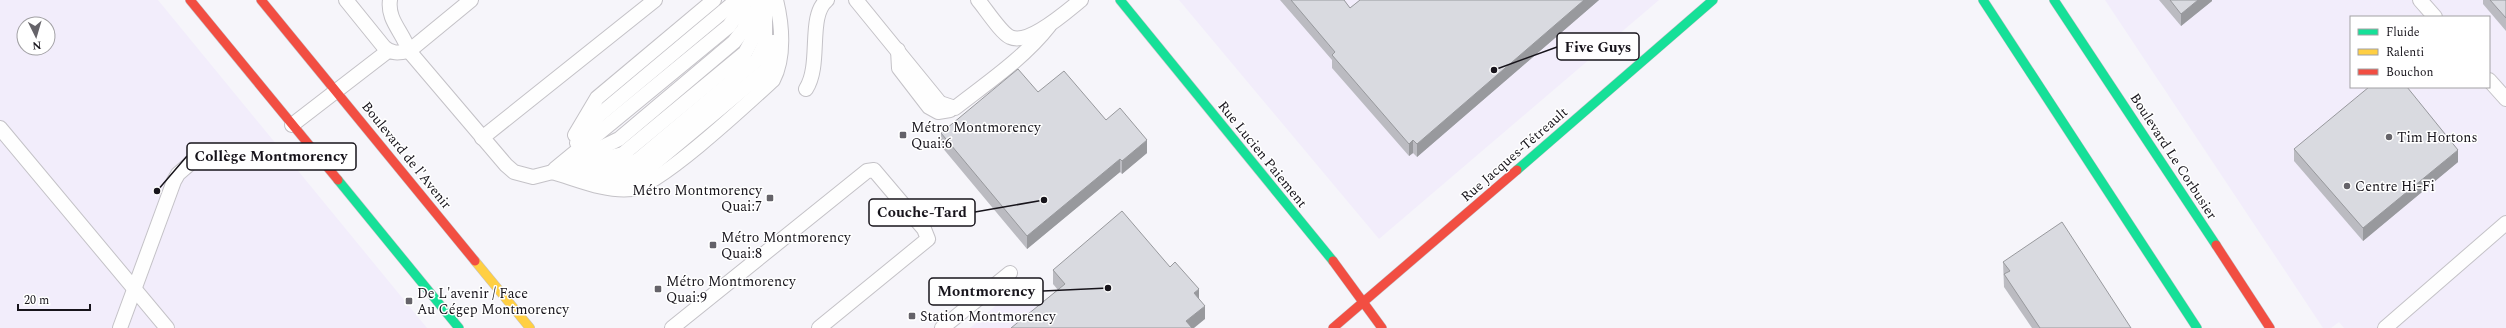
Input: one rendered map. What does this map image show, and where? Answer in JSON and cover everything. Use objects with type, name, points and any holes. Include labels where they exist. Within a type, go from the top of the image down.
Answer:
[{"type":"street","points":[[190,0],[459,328]]},
{"type":"street","name":"Boulevard de l'Avenir","points":[[261,0],[530,328]]},
{"type":"street","name":"Rue Jacques-Tétreault","points":[[1332,328],[1713,0]]},
{"type":"street","points":[[1983,0],[2197,328]]},
{"type":"street","name":"Boulevard Le Corbusier","points":[[2054,0],[2270,328]]},
{"type":"street","name":"Rue Lucien Paiement","points":[[1128,3],[1364,301],[1382,328]]},
{"type":"lane","points":[[346,0],[388,51],[399,53],[409,51],[471,0]]},
{"type":"lane","points":[[390,0],[389,13],[406,41],[409,51],[482,138],[514,172],[533,177],[623,154],[745,54],[753,38],[758,0]]},
{"type":"lane","points":[[482,138],[655,0]]},
{"type":"lane","points":[[551,172],[597,98],[714,0]]},
{"type":"lane","points":[[551,172],[598,116],[737,0]]},
{"type":"lane","points":[[551,172],[729,26],[748,0]]},
{"type":"lane","points":[[551,172],[619,139],[734,42],[744,30],[753,0]]},
{"type":"lane","points":[[551,172],[624,167],[638,160],[757,60],[765,44],[765,0]]},
{"type":"lane","points":[[551,172],[624,178],[637,175],[653,164],[766,70],[771,58],[774,41],[771,0]]},
{"type":"lane","points":[[551,172],[604,188],[618,189],[642,186],[666,171],[773,80],[780,64],[781,38],[776,0]]},
{"type":"lane","points":[[806,89],[815,67],[816,22],[820,8],[827,0]]},
{"type":"lane","points":[[856,0],[898,50],[899,68],[929,107],[938,112],[955,108],[1023,53],[1038,40],[1049,26],[1081,0]]},
{"type":"lane","points":[[978,0],[1008,37],[1022,38],[1049,26]]},
{"type":"lane","points":[[2421,0],[2434,16]]},
{"type":"lane","points":[[292,125],[388,51]]},
{"type":"lane","points":[[2490,81],[2506,99]]},
{"type":"lane","points":[[0,128],[167,328]]},
{"type":"lane","points":[[120,328],[174,181],[178,174],[201,154]]},
{"type":"lane","points":[[672,328],[868,171],[874,170],[924,229],[928,239],[819,328]]},
{"type":"lane","points":[[2385,328],[2506,223]]},
{"type":"lane","points":[[942,328],[1010,272]]},
{"type":"shaded area","points":[[0,0],[158,0],[427,328],[0,328]]},
{"type":"shaded area","points":[[1179,0],[1659,0],[1379,239]]},
{"type":"shaded area","points":[[2105,0],[2506,0],[2506,328],[2344,328],[2339,322],[2331,328],[2323,328]]},
{"type":"shaded area","points":[[1023,282],[1061,328],[970,328]]},
{"type":"building","points":[[1291,0],[1344,0],[1350,8],[1360,0],[1584,0],[1417,144],[1413,140],[1409,144],[1332,55],[1335,52]]},
{"type":"building","points":[[2170,0],[2198,0],[2181,14]]},
{"type":"building","points":[[2490,0],[2506,0],[2506,18]]},
{"type":"building","points":[[1018,69],[1038,92],[1064,71],[1106,120],[1120,108],[1147,140],[1122,161],[1120,159],[1027,236],[941,133]]},
{"type":"building","points":[[2368,88],[2408,88],[2458,150],[2363,228],[2294,149]]},
{"type":"building","points":[[1122,211],[1170,267],[1175,262],[1199,289],[1194,293],[1205,306],[1186,321],[1192,328],[1011,328],[1065,284],[1053,270]]},
{"type":"building","points":[[2062,222],[2131,328],[2040,328],[2004,274],[2010,271],[2003,262]]},
{"type":"traffic: fast","points":[[1120,0],[1333,261]]},
{"type":"traffic: fast","points":[[1517,170],[1713,0]]},
{"type":"traffic: fast","points":[[1983,0],[2197,328]]},
{"type":"traffic: fast","points":[[2054,0],[2216,245]]},
{"type":"traffic: fast","points":[[338,180],[459,328]]},
{"type":"traffic: slow","points":[[475,261],[530,328]]},
{"type":"traffic: jam","points":[[190,0],[338,180]]},
{"type":"traffic: jam","points":[[261,0],[475,261]]},
{"type":"traffic: jam","points":[[1333,328],[1517,170]]},
{"type":"traffic: jam","points":[[2216,245],[2270,328]]},
{"type":"traffic: jam","points":[[1333,261],[1382,328]]},
{"type":"place","name":"Five Guys","points":[[1494,70]]},
{"type":"place","name":"Métro Montmorency Quai:6","points":[[903,135]]},
{"type":"place","name":"Tim Hortons","points":[[2389,137]]},
{"type":"place","name":"Centre Hi-Fi","points":[[2347,186]]},
{"type":"place","name":"Collège Montmorency","points":[[157,191]]},
{"type":"place","name":"Métro Montmorency Quai:7","points":[[770,198]]},
{"type":"place","name":"Couche-Tard","points":[[1044,200]]},
{"type":"place","name":"Métro Montmorency Quai:8","points":[[713,245]]},
{"type":"place","name":"Montmorency","points":[[1108,288]]},
{"type":"place","name":"Métro Montmorency Quai:9","points":[[658,289]]},
{"type":"place","name":"De L'avenir / Face Au Cégep Montmorency","points":[[409,301]]},
{"type":"place","name":"Station Montmorency","points":[[912,316]]}]
